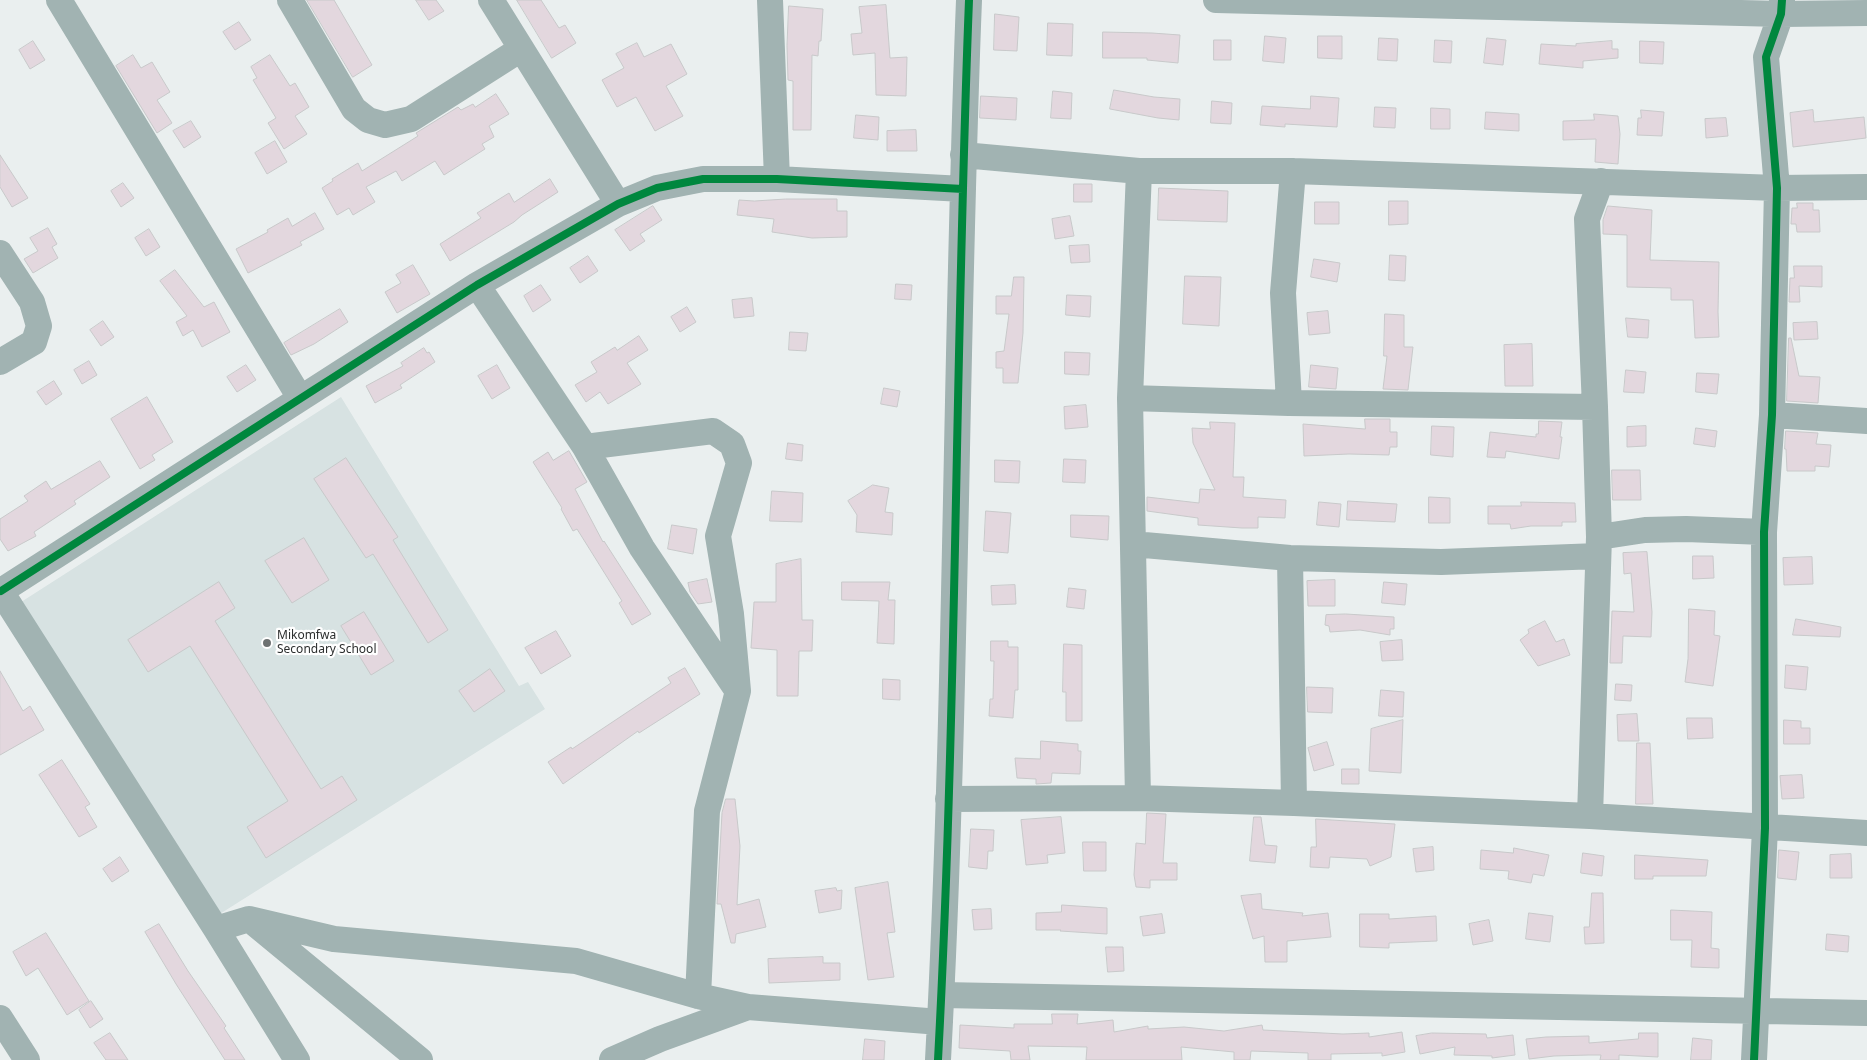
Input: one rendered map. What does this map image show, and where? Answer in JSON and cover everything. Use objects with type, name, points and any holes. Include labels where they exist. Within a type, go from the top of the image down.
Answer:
[{"type":"street","points":[[60,0],[300,398]]},
{"type":"street","points":[[290,0],[354,109],[368,120],[385,124],[411,118],[521,48]]},
{"type":"street","points":[[491,0],[618,204]]},
{"type":"street","points":[[770,0],[777,179]]},
{"type":"street","points":[[938,1060],[942,995],[948,799],[963,155],[969,0]]},
{"type":"street","points":[[1216,0],[1782,7],[1867,13]]},
{"type":"street","points":[[1754,1060],[1765,828],[1764,532],[1772,415],[1777,188],[1766,57],[1782,7]]},
{"type":"street","points":[[963,155],[1139,171],[1294,171],[1777,188],[1867,187]]},
{"type":"street","points":[[1138,798],[1130,398],[1139,171]]},
{"type":"street","points":[[1289,404],[1283,293],[1294,171]]},
{"type":"street","points":[[297,1060],[1,590],[477,285],[618,204],[657,188],[703,179],[777,179],[963,189]]},
{"type":"street","points":[[1590,816],[1599,546],[1587,219],[1601,181]]},
{"type":"street","points":[[0,253],[32,302],[39,326],[34,342],[0,362]]},
{"type":"street","points":[[477,285],[585,447],[642,548],[738,691]]},
{"type":"street","points":[[1130,398],[1289,404],[1595,407]]},
{"type":"street","points":[[1772,415],[1867,421]]},
{"type":"street","points":[[585,447],[713,431],[732,444],[739,463],[718,536],[731,614],[738,691],[706,811],[698,996]]},
{"type":"street","points":[[1133,544],[1290,558],[1441,562],[1599,546],[1645,530],[1686,528],[1764,532]]},
{"type":"street","points":[[1290,558],[1294,803]]},
{"type":"street","points":[[948,799],[1138,798],[1294,803],[1590,816],[1867,833]]},
{"type":"street","points":[[216,929],[250,919],[334,940],[576,960],[698,996],[748,1007],[940,1022]]},
{"type":"street","points":[[250,919],[420,1060]]},
{"type":"street","points":[[942,995],[1867,1013]]},
{"type":"street","points":[[612,1060],[748,1007]]},
{"type":"street","points":[[0,1018],[26,1060]]},
{"type":"shaded area","name":"Mikomfwa Secondary School","points":[[341,397],[519,686],[528,682],[545,709],[215,917],[18,604]]},
{"type":"building","points":[[307,0],[334,0],[372,65],[353,77]]},
{"type":"building","points":[[416,0],[436,0],[444,11],[429,20]]},
{"type":"building","points":[[517,0],[541,0],[559,28],[565,25],[576,43],[552,58]]},
{"type":"building","points":[[886,5],[890,58],[907,57],[906,96],[876,95],[875,53],[853,55],[851,34],[862,33],[859,7]]},
{"type":"building","points":[[789,6],[823,9],[818,56],[812,55],[811,130],[793,130],[793,81],[788,80]]},
{"type":"building","points":[[995,14],[1019,17],[1017,51],[994,50]]},
{"type":"building","points":[[239,22],[251,40],[235,50],[223,32]]},
{"type":"building","points":[[1048,23],[1073,24],[1072,56],[1047,55]]},
{"type":"building","points":[[1103,32],[1180,35],[1178,63],[1147,60],[1147,58],[1103,58]]},
{"type":"building","points":[[1265,36],[1286,38],[1284,63],[1263,61]]},
{"type":"building","points":[[1318,36],[1342,36],[1342,59],[1318,58]]},
{"type":"building","points":[[1379,38],[1398,39],[1397,61],[1378,60]]},
{"type":"building","points":[[1487,38],[1506,40],[1503,65],[1484,63]]},
{"type":"building","points":[[1214,40],[1231,40],[1231,60],[1214,60]]},
{"type":"building","points":[[1435,40],[1452,41],[1451,63],[1434,62]]},
{"type":"building","points":[[33,41],[45,60],[30,69],[19,50]]},
{"type":"building","points":[[1612,41],[1612,49],[1618,49],[1618,58],[1583,61],[1583,68],[1539,64],[1541,44],[1576,46],[1576,44]]},
{"type":"building","points":[[1640,41],[1664,42],[1663,64],[1640,63]]},
{"type":"building","points":[[637,43],[644,57],[671,44],[687,74],[666,86],[683,116],[655,131],[636,97],[617,107],[602,80],[624,68],[616,54]]},
{"type":"building","points":[[133,55],[141,68],[152,62],[170,92],[157,100],[172,123],[157,133],[116,66]]},
{"type":"building","points":[[270,55],[290,86],[295,83],[309,107],[295,116],[307,134],[284,149],[268,123],[276,118],[253,80],[257,78],[251,67]]},
{"type":"building","points":[[1114,90],[1154,97],[1180,99],[1179,120],[1110,109]]},
{"type":"building","points":[[1053,91],[1072,93],[1071,119],[1051,118]]},
{"type":"building","points":[[496,94],[509,114],[489,126],[494,137],[482,144],[485,149],[444,175],[435,161],[402,181],[396,171],[366,187],[375,202],[353,215],[349,208],[337,215],[322,188],[333,181],[332,179],[358,163],[362,171],[418,136],[416,133],[458,107],[461,110],[473,104],[475,107]]},
{"type":"building","points":[[981,96],[1017,98],[1016,120],[980,118]]},
{"type":"building","points":[[1311,96],[1339,98],[1337,127],[1285,124],[1285,127],[1260,125],[1262,106],[1310,109]]},
{"type":"building","points":[[1212,101],[1232,103],[1231,124],[1211,123]]},
{"type":"building","points":[[1375,107],[1396,108],[1395,128],[1374,127]]},
{"type":"building","points":[[1431,108],[1450,109],[1450,129],[1431,129]]},
{"type":"building","points":[[1641,110],[1664,112],[1662,136],[1637,135],[1638,118],[1641,118]]},
{"type":"building","points":[[1813,110],[1814,122],[1864,117],[1866,138],[1793,147],[1790,113]]},
{"type":"building","points":[[1486,112],[1519,114],[1519,131],[1485,129]]},
{"type":"building","points":[[1594,114],[1618,116],[1620,134],[1618,164],[1595,162],[1596,139],[1563,140],[1563,121],[1594,120]]},
{"type":"building","points":[[856,115],[879,117],[878,140],[854,138]]},
{"type":"building","points":[[1726,118],[1728,136],[1706,138],[1705,119]]},
{"type":"building","points":[[191,121],[201,137],[184,148],[173,131]]},
{"type":"building","points":[[916,130],[917,151],[887,151],[887,131]]},
{"type":"building","points":[[275,141],[287,162],[267,174],[255,153]]},
{"type":"building","points":[[0,155],[28,198],[12,207],[0,187]]},
{"type":"building","points":[[550,179],[558,192],[514,222],[450,261],[440,244],[481,218],[477,213],[509,193],[514,202]]},
{"type":"building","points":[[123,183],[134,198],[121,207],[111,191]]},
{"type":"building","points":[[1074,184],[1092,184],[1092,202],[1074,202]]},
{"type":"building","points":[[1159,188],[1228,191],[1227,222],[1158,220]]},
{"type":"building","points":[[837,199],[837,211],[847,211],[847,237],[812,238],[772,232],[774,219],[737,215],[739,200]]},
{"type":"building","points":[[1389,201],[1408,201],[1408,224],[1389,225]]},
{"type":"building","points":[[1315,202],[1339,202],[1339,224],[1315,224]]},
{"type":"building","points":[[1797,203],[1813,203],[1813,210],[1819,210],[1820,232],[1797,232],[1796,224],[1791,224],[1792,208],[1797,208]]},
{"type":"building","points":[[653,206],[662,220],[640,234],[645,241],[630,251],[615,230]]},
{"type":"building","points":[[1608,206],[1652,210],[1650,260],[1719,262],[1719,337],[1695,338],[1693,300],[1671,300],[1671,288],[1627,287],[1627,235],[1603,234],[1603,220]]},
{"type":"building","points":[[315,213],[324,229],[300,242],[302,245],[248,273],[236,249],[268,232],[267,230],[288,218],[292,226]]},
{"type":"building","points":[[1070,216],[1074,236],[1055,239],[1052,219]]},
{"type":"building","points":[[48,228],[57,244],[52,247],[58,258],[33,273],[24,259],[38,251],[30,238]]},
{"type":"building","points":[[149,229],[160,247],[146,256],[135,238]]},
{"type":"building","points":[[1089,245],[1090,262],[1071,263],[1069,246]]},
{"type":"building","points":[[1390,255],[1406,256],[1405,281],[1389,280]]},
{"type":"building","points":[[588,256],[598,271],[580,283],[570,268]]},
{"type":"building","points":[[1314,259],[1340,263],[1337,282],[1311,277]]},
{"type":"building","points":[[413,265],[430,294],[397,313],[385,292],[401,283],[396,275]]},
{"type":"building","points":[[1794,266],[1822,266],[1822,287],[1799,286],[1800,302],[1789,302],[1790,278],[1794,278]]},
{"type":"building","points":[[175,270],[204,307],[214,302],[230,332],[202,347],[193,330],[183,336],[176,322],[187,316],[160,281]]},
{"type":"building","points":[[1185,276],[1221,277],[1219,326],[1183,324]]},
{"type":"building","points":[[1014,277],[1024,277],[1023,333],[1018,383],[1003,383],[1003,368],[996,368],[996,352],[1004,351],[1009,314],[996,314],[996,296],[1011,296]]},
{"type":"building","points":[[896,284],[912,285],[911,300],[895,299]]},
{"type":"building","points":[[541,285],[551,300],[533,312],[524,296]]},
{"type":"building","points":[[1067,295],[1091,296],[1090,317],[1066,315]]},
{"type":"building","points":[[752,298],[754,316],[734,318],[732,300]]},
{"type":"building","points":[[687,307],[696,322],[680,332],[671,317]]},
{"type":"building","points":[[340,309],[348,322],[314,344],[291,355],[284,343]]},
{"type":"building","points":[[1328,311],[1330,333],[1309,335],[1307,313]]},
{"type":"building","points":[[1385,314],[1404,315],[1404,347],[1413,347],[1408,390],[1383,389],[1387,356],[1384,356]]},
{"type":"building","points":[[1626,318],[1649,320],[1648,338],[1628,337]]},
{"type":"building","points":[[103,321],[114,337],[101,346],[90,330]]},
{"type":"building","points":[[1817,322],[1818,339],[1794,340],[1793,323]]},
{"type":"building","points":[[790,332],[808,333],[806,351],[789,350]]},
{"type":"building","points":[[639,336],[648,350],[627,363],[641,384],[608,404],[600,392],[586,402],[575,385],[597,372],[591,362],[615,347],[617,350]]},
{"type":"building","points":[[1789,338],[1791,338],[1799,376],[1820,377],[1818,403],[1787,401]]},
{"type":"building","points":[[1532,344],[1533,386],[1505,386],[1504,345]]},
{"type":"building","points":[[424,348],[435,362],[400,385],[402,388],[375,403],[366,386],[403,366],[401,363]]},
{"type":"building","points":[[1065,352],[1090,353],[1089,375],[1065,374]]},
{"type":"building","points":[[89,361],[97,375],[82,384],[74,370]]},
{"type":"building","points":[[246,365],[256,380],[237,392],[227,377]]},
{"type":"building","points":[[497,365],[510,388],[492,399],[478,376]]},
{"type":"building","points":[[1311,365],[1338,368],[1336,389],[1309,387]]},
{"type":"building","points":[[1626,370],[1646,372],[1644,393],[1624,392]]},
{"type":"building","points":[[1697,373],[1719,374],[1717,394],[1696,392]]},
{"type":"building","points":[[54,381],[62,394],[46,405],[37,392]]},
{"type":"building","points":[[884,388],[900,391],[897,407],[881,404]]},
{"type":"building","points":[[147,397],[173,442],[152,455],[155,460],[140,469],[111,419]]},
{"type":"building","points":[[1086,405],[1088,427],[1065,429],[1064,407]]},
{"type":"building","points":[[1365,419],[1390,419],[1390,432],[1397,432],[1397,447],[1390,447],[1389,455],[1304,456],[1303,424],[1365,429]]},
{"type":"building","points":[[1539,421],[1562,422],[1559,459],[1506,451],[1505,458],[1487,457],[1490,432],[1536,437]]},
{"type":"building","points":[[1210,422],[1235,423],[1233,477],[1244,477],[1243,497],[1286,500],[1285,518],[1258,517],[1258,528],[1242,528],[1198,525],[1198,518],[1147,511],[1147,497],[1199,503],[1200,489],[1215,490],[1193,443],[1192,428],[1210,429]]},
{"type":"building","points":[[1432,426],[1454,427],[1453,457],[1431,455]]},
{"type":"building","points":[[1646,426],[1646,446],[1627,447],[1627,427]]},
{"type":"building","points":[[1696,428],[1717,431],[1715,447],[1694,444]]},
{"type":"building","points":[[1786,431],[1818,433],[1816,444],[1831,445],[1829,467],[1815,466],[1815,471],[1787,471]]},
{"type":"building","points":[[788,443],[803,445],[802,461],[786,459]]},
{"type":"building","points":[[569,451],[587,482],[575,489],[603,542],[651,614],[632,625],[619,603],[622,601],[577,529],[573,531],[562,508],[533,462],[548,452],[553,460]]},
{"type":"building","points":[[346,458],[398,537],[393,540],[448,630],[428,643],[373,554],[366,558],[314,479]]},
{"type":"building","points":[[1064,459],[1086,460],[1085,483],[1063,482]]},
{"type":"building","points":[[995,460],[1020,461],[1019,483],[995,482]]},
{"type":"building","points":[[100,461],[110,477],[74,501],[76,504],[34,532],[36,536],[8,551],[0,539],[0,519],[28,501],[24,496],[46,481],[51,489]]},
{"type":"building","points":[[1612,470],[1640,470],[1641,500],[1613,500]]},
{"type":"building","points":[[873,485],[889,488],[885,512],[893,513],[892,535],[856,532],[857,515],[848,501]]},
{"type":"building","points":[[772,491],[803,493],[802,522],[770,521]]},
{"type":"building","points":[[1429,497],[1450,498],[1450,523],[1429,523]]},
{"type":"building","points":[[1348,501],[1397,504],[1395,522],[1347,520]]},
{"type":"building","points":[[1319,502],[1341,504],[1339,527],[1317,525]]},
{"type":"building","points":[[1521,502],[1575,503],[1576,522],[1562,522],[1562,526],[1531,526],[1511,529],[1510,524],[1488,524],[1488,506],[1521,506]]},
{"type":"building","points":[[986,511],[1011,513],[1008,553],[984,551]]},
{"type":"building","points":[[1071,515],[1109,516],[1108,540],[1071,537]]},
{"type":"building","points":[[672,525],[697,529],[693,554],[668,549]]},
{"type":"building","points":[[304,538],[329,580],[292,603],[265,561]]},
{"type":"building","points":[[1647,552],[1652,612],[1651,637],[1623,636],[1622,663],[1610,663],[1612,611],[1634,612],[1631,573],[1624,574],[1623,553]]},
{"type":"building","points":[[1693,556],[1713,556],[1714,578],[1693,579]]},
{"type":"building","points":[[1812,557],[1813,584],[1784,585],[1783,558]]},
{"type":"building","points":[[801,559],[802,620],[813,620],[812,651],[799,651],[798,696],[777,696],[777,650],[751,648],[754,602],[776,602],[776,564]]},
{"type":"building","points":[[707,579],[712,602],[698,604],[690,592],[688,583]]},
{"type":"building","points":[[1335,580],[1335,606],[1308,606],[1307,581]]},
{"type":"building","points":[[219,582],[235,608],[215,621],[321,789],[342,776],[357,800],[266,858],[247,827],[288,801],[190,646],[148,672],[128,640]]},
{"type":"building","points":[[842,582],[890,582],[888,600],[895,600],[894,644],[877,643],[879,601],[842,600]]},
{"type":"building","points":[[1384,582],[1407,584],[1405,605],[1382,603]]},
{"type":"building","points":[[1015,585],[1016,604],[992,605],[991,586]]},
{"type":"building","points":[[1069,588],[1086,590],[1084,609],[1067,607]]},
{"type":"building","points":[[1689,609],[1715,611],[1714,635],[1720,636],[1713,686],[1685,682],[1688,659]]},
{"type":"building","points":[[364,612],[394,661],[371,675],[341,626]]},
{"type":"building","points":[[1346,614],[1394,617],[1394,629],[1390,629],[1390,635],[1360,630],[1330,632],[1329,626],[1325,625],[1326,615]]},
{"type":"building","points":[[1796,619],[1841,627],[1840,637],[1793,635]]},
{"type":"building","points":[[1545,621],[1556,642],[1564,639],[1570,655],[1538,666],[1520,640],[1529,633],[1528,630]]},
{"type":"building","points":[[556,631],[571,656],[541,674],[525,648]]},
{"type":"building","points":[[1402,640],[1403,660],[1382,661],[1380,642]]},
{"type":"building","points":[[991,641],[1008,641],[1008,647],[1018,647],[1018,690],[1015,690],[1013,718],[989,716],[990,699],[993,699],[994,661],[991,661]]},
{"type":"building","points":[[1064,644],[1082,645],[1082,721],[1066,721],[1066,692],[1063,692]]},
{"type":"building","points":[[1786,665],[1808,667],[1806,690],[1785,688]]},
{"type":"building","points":[[685,668],[700,694],[639,733],[638,731],[563,784],[548,762],[571,747],[572,749],[671,683],[668,678]]},
{"type":"building","points":[[490,669],[505,691],[474,712],[459,691]]},
{"type":"building","points":[[0,671],[23,711],[30,706],[44,730],[0,755]]},
{"type":"building","points":[[883,679],[900,680],[900,700],[883,699]]},
{"type":"building","points":[[1616,684],[1632,685],[1631,701],[1615,700]]},
{"type":"building","points":[[1307,687],[1333,688],[1332,713],[1308,712]]},
{"type":"building","points":[[1381,690],[1404,692],[1403,717],[1379,716]]},
{"type":"building","points":[[1637,714],[1639,741],[1618,741],[1617,715]]},
{"type":"building","points":[[1687,718],[1712,718],[1713,738],[1688,739]]},
{"type":"building","points":[[1403,720],[1401,773],[1369,771],[1371,729]]},
{"type":"building","points":[[1784,720],[1801,721],[1801,728],[1810,728],[1810,744],[1784,744]]},
{"type":"building","points":[[1041,741],[1078,744],[1078,751],[1081,751],[1080,774],[1052,773],[1051,783],[1036,784],[1036,779],[1017,778],[1015,758],[1040,759]]},
{"type":"building","points":[[1327,742],[1334,765],[1314,771],[1308,748]]},
{"type":"building","points":[[1637,743],[1650,743],[1653,804],[1636,804]]},
{"type":"building","points":[[62,760],[90,804],[85,807],[97,827],[79,837],[39,775]]},
{"type":"building","points":[[1342,769],[1359,769],[1359,784],[1342,784]]},
{"type":"building","points":[[1802,775],[1804,798],[1782,799],[1780,776]]},
{"type":"building","points":[[726,799],[735,799],[740,846],[737,905],[759,899],[766,927],[736,934],[735,943],[731,943],[721,904],[717,904],[722,813]]},
{"type":"building","points":[[1147,813],[1166,814],[1163,863],[1177,863],[1177,880],[1150,880],[1150,888],[1136,887],[1134,875],[1136,843],[1145,844]]},
{"type":"building","points":[[1061,817],[1065,853],[1047,855],[1048,863],[1026,865],[1021,820]]},
{"type":"building","points":[[1254,817],[1261,817],[1265,845],[1277,846],[1275,863],[1250,861]]},
{"type":"building","points":[[1316,819],[1395,824],[1391,857],[1370,866],[1367,859],[1330,857],[1329,868],[1310,867],[1311,847],[1316,847]]},
{"type":"building","points":[[971,829],[994,830],[993,851],[988,851],[987,869],[969,867]]},
{"type":"building","points":[[1083,842],[1106,842],[1106,871],[1084,871]]},
{"type":"building","points":[[1433,847],[1434,870],[1416,872],[1413,849]]},
{"type":"building","points":[[1514,848],[1549,855],[1544,876],[1533,874],[1531,883],[1508,879],[1509,871],[1480,869],[1481,850],[1513,853]]},
{"type":"building","points":[[1779,850],[1799,852],[1796,880],[1778,878]]},
{"type":"building","points":[[1583,853],[1604,856],[1602,876],[1581,873]]},
{"type":"building","points":[[1851,854],[1852,878],[1830,878],[1830,855]]},
{"type":"building","points":[[1635,855],[1708,860],[1706,876],[1653,876],[1653,879],[1635,879]]},
{"type":"building","points":[[120,857],[129,871],[112,882],[103,869]]},
{"type":"building","points":[[888,882],[895,932],[887,933],[894,977],[868,980],[855,888]]},
{"type":"building","points":[[836,888],[837,891],[842,890],[841,909],[819,913],[815,891]]},
{"type":"building","points":[[1592,893],[1603,893],[1604,943],[1585,944],[1584,927],[1589,927]]},
{"type":"building","points":[[1261,894],[1262,909],[1303,913],[1302,916],[1328,913],[1331,937],[1287,941],[1287,962],[1265,962],[1264,936],[1253,939],[1241,896]]},
{"type":"building","points":[[1062,905],[1107,908],[1107,934],[1036,930],[1036,913],[1061,912]]},
{"type":"building","points":[[991,909],[992,929],[974,930],[972,910]]},
{"type":"building","points":[[1671,910],[1712,912],[1711,948],[1719,949],[1719,968],[1691,967],[1692,940],[1671,940]]},
{"type":"building","points":[[1529,913],[1553,916],[1550,942],[1526,939]]},
{"type":"building","points":[[1162,914],[1165,933],[1143,936],[1140,917]]},
{"type":"building","points":[[1360,914],[1389,914],[1389,919],[1436,916],[1437,941],[1389,943],[1389,948],[1360,947]]},
{"type":"building","points":[[1489,920],[1493,941],[1473,945],[1469,924]]},
{"type":"building","points":[[159,924],[188,971],[226,1026],[224,1028],[245,1060],[225,1060],[176,984],[145,932]]},
{"type":"building","points":[[46,933],[89,1001],[67,1015],[38,968],[26,976],[13,952]]},
{"type":"building","points":[[1827,934],[1849,936],[1848,952],[1826,950]]},
{"type":"building","points":[[1106,947],[1123,947],[1124,971],[1108,972]]},
{"type":"building","points":[[823,957],[823,963],[840,963],[840,980],[769,983],[768,959]]},
{"type":"building","points":[[91,1001],[103,1019],[90,1028],[79,1010]]},
{"type":"building","points":[[1052,1014],[1078,1014],[1077,1024],[1113,1020],[1114,1032],[1148,1026],[1148,1029],[1184,1027],[1224,1031],[1262,1025],[1263,1030],[1343,1034],[1369,1033],[1369,1037],[1402,1032],[1405,1052],[1382,1056],[1382,1053],[1331,1054],[1331,1060],[1308,1060],[1308,1053],[1251,1051],[1250,1060],[1234,1060],[1234,1052],[1181,1047],[1182,1060],[1086,1060],[1087,1047],[1028,1046],[1030,1060],[1011,1060],[1010,1051],[959,1048],[960,1025],[1014,1028],[1014,1024],[1052,1024]]},
{"type":"building","points":[[110,1033],[128,1060],[106,1060],[94,1043]]},
{"type":"building","points":[[1432,1033],[1486,1034],[1487,1038],[1513,1035],[1515,1055],[1492,1058],[1492,1056],[1454,1055],[1455,1047],[1420,1054],[1416,1036]]},
{"type":"building","points":[[1639,1033],[1658,1033],[1658,1057],[1619,1055],[1619,1060],[1600,1060],[1601,1055],[1589,1055],[1529,1059],[1526,1039],[1589,1036],[1589,1043],[1638,1039]]},
{"type":"building","points":[[1693,1038],[1712,1040],[1711,1060],[1691,1060]]},
{"type":"building","points":[[865,1039],[885,1041],[884,1060],[863,1060]]},
{"type":"cycle path","points":[[938,1060],[949,795],[964,132],[969,0]]},
{"type":"cycle path","points":[[1754,1060],[1765,828],[1764,532],[1772,415],[1777,188],[1766,57],[1781,14],[1782,0]]},
{"type":"cycle path","points":[[1,591],[477,285],[618,204],[657,188],[703,179],[777,179],[963,189]]},
{"type":"place","name":"Mikomfwa Secondary School","points":[[267,643]]}]
